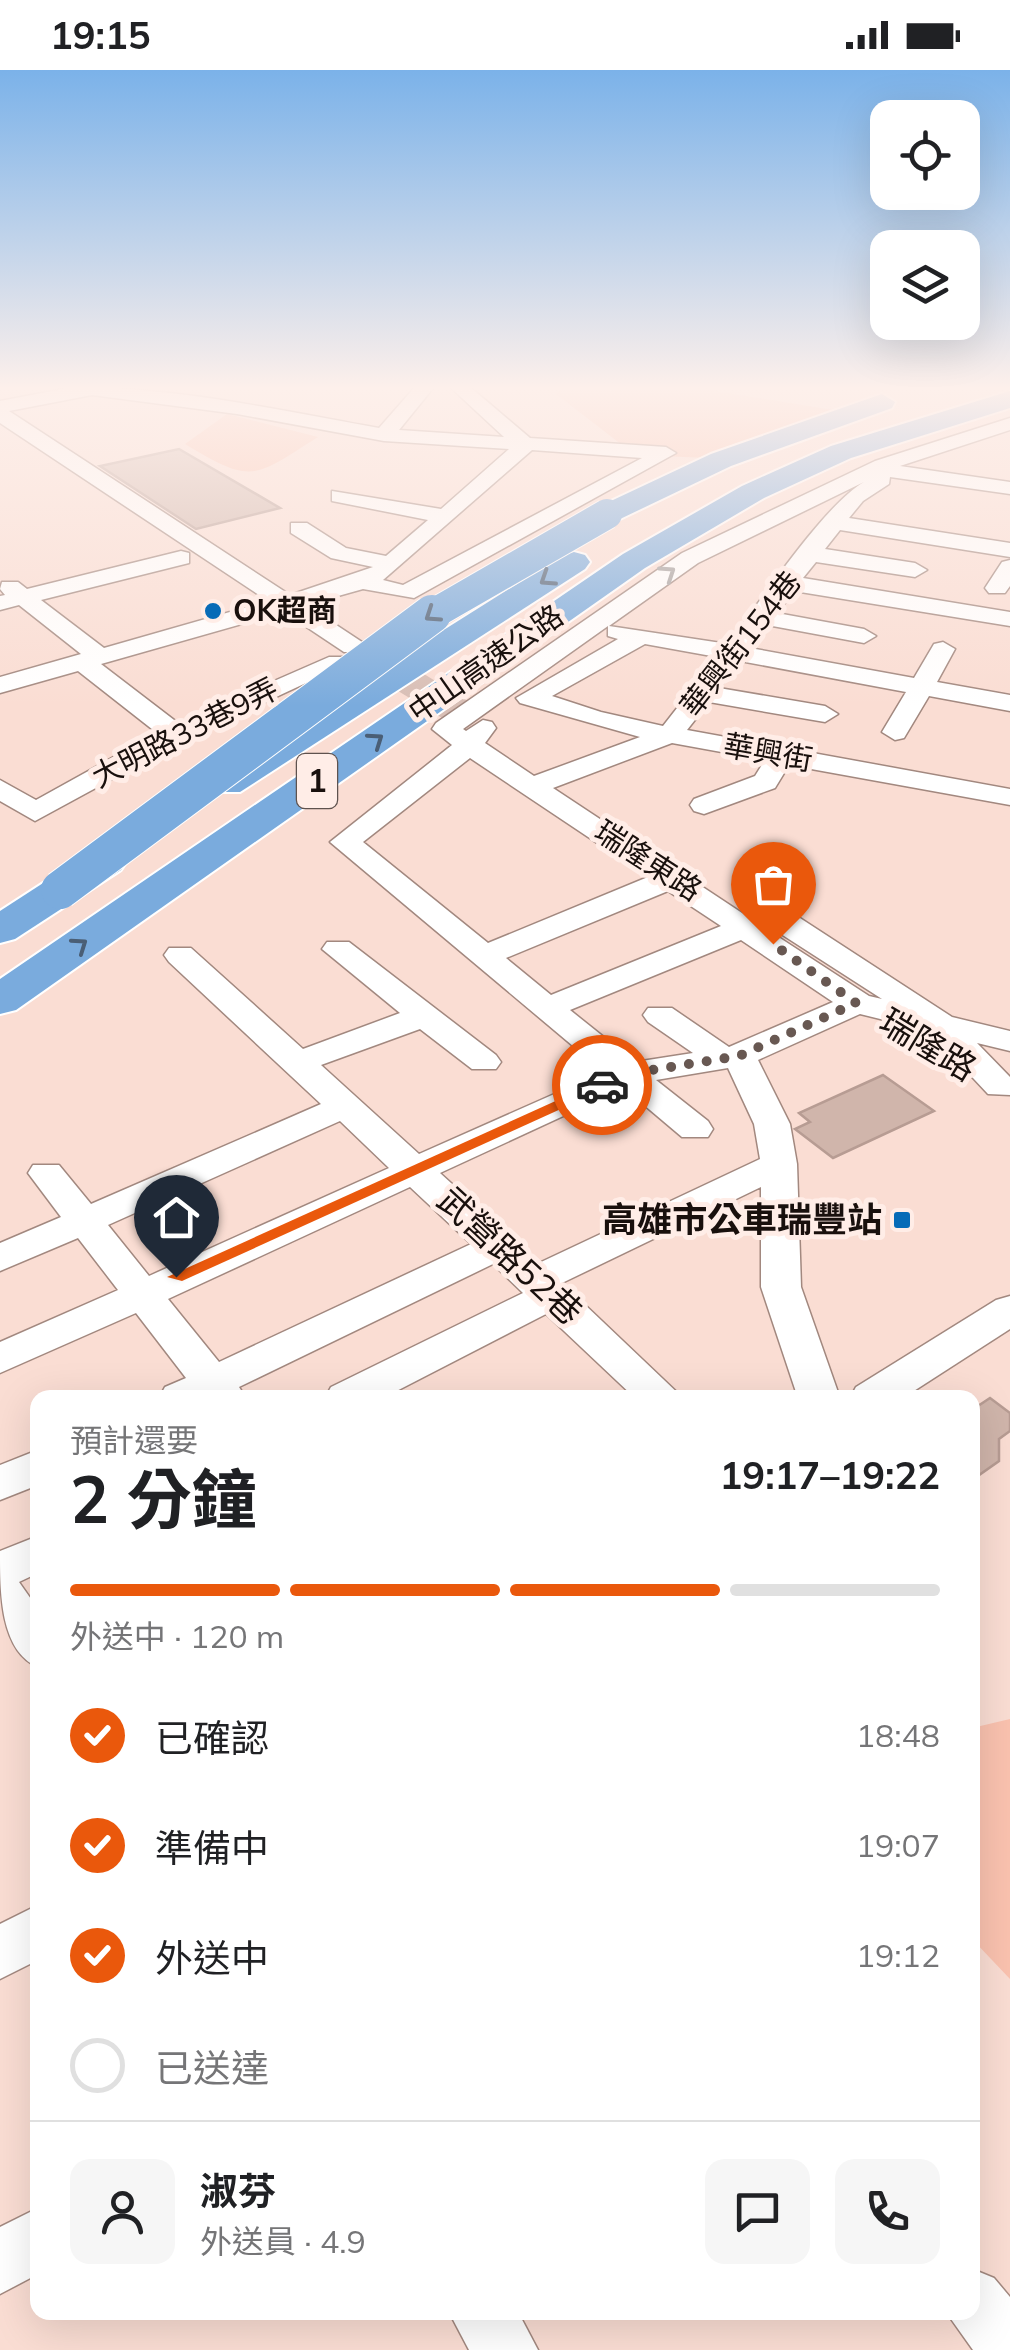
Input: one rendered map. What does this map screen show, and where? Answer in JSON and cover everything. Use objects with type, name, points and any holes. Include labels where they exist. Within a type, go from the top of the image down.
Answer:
[{"type":"highway","points":[[60,890],[430,616],[607,514],[654,493]]},
{"type":"highway","name":"中山高速公路","points":[[0,930],[575,561],[663,512],[705,493]]},
{"type":"highway","name":"中山高速公路","points":[[0,1000],[634,562],[751,493]]},
{"type":"highway","points":[[634,562],[784,493]]},
{"type":"highway","points":[[0,1033],[331,829],[465,729]]},
{"type":"street","points":[[83,493],[265,612],[346,654]]},
{"type":"street","points":[[87,496],[99,493]]},
{"type":"street","points":[[119,493],[290,604],[346,654]]},
{"type":"street","points":[[0,685],[362,582],[392,564],[468,493]]},
{"type":"street","points":[[362,582],[406,593],[591,493]]},
{"type":"street","points":[[465,729],[690,558],[822,493]]},
{"type":"street","name":"華興街154巷","points":[[670,736],[859,493]]},
{"type":"street","points":[[340,496],[503,541]]},
{"type":"street","points":[[894,532],[904,514],[915,511]]},
{"type":"street","points":[[833,522],[1010,550]]},
{"type":"street","points":[[298,528],[339,553],[392,564]]},
{"type":"street","points":[[811,554],[915,570]]},
{"type":"street","points":[[12,600],[181,558]]},
{"type":"street","points":[[997,588],[1010,567]]},
{"type":"street","points":[[0,579],[12,600],[91,660],[175,734]]},
{"type":"street","points":[[789,583],[1010,619]]},
{"type":"street","points":[[761,618],[864,636]]},
{"type":"street","points":[[595,627],[1010,703]]},
{"type":"street","points":[[465,729],[641,636]]},
{"type":"street","points":[[895,732],[943,648]]},
{"type":"street","name":"大明路33巷9弄","points":[[0,788],[35,812],[175,734],[346,654]]},
{"type":"street","points":[[702,694],[825,714]]},
{"type":"street","name":"華興街","points":[[530,697],[594,719],[670,736],[1007,790]]},
{"type":"street","name":"瑞隆東路","points":[[465,729],[871,995]]},
{"type":"street","points":[[546,781],[670,736]]},
{"type":"street","points":[[704,804],[765,782],[780,756]]},
{"type":"street","name":"瑞隆東路","points":[[546,781],[673,878],[748,926],[871,995]]},
{"type":"street","points":[[331,829],[695,1129]]},
{"type":"street","points":[[482,957],[673,878]]},
{"type":"street","points":[[547,1008],[748,926]]},
{"type":"street","points":[[338,949],[484,1062]]},
{"type":"street","name":"武營路52巷","points":[[180,955],[653,1390]]},
{"type":"street","points":[[0,1359],[627,1074],[731,1058],[871,995],[940,1022],[1010,1041]]},
{"type":"street","name":"瑞隆路","points":[[871,995],[940,1022],[1006,1079]]},
{"type":"street","points":[[660,1015],[731,1058],[772,1124],[779,1164],[782,1287],[815,1390]]},
{"type":"street","points":[[296,1063],[423,1016]]},
{"type":"street","points":[[940,1022],[1010,1016]]},
{"type":"street","points":[[0,1258],[344,1106]]},
{"type":"street","points":[[360,1390],[779,1164]]},
{"type":"street","points":[[46,1173],[142,1293],[205,1390]]},
{"type":"street","points":[[210,1390],[498,1246]]},
{"type":"street","points":[[884,1390],[1010,1310]]},
{"type":"street","points":[[0,1484],[30,1470]]},
{"type":"street","points":[[0,1572],[30,1556]]},
{"type":"street","points":[[0,1591],[30,1636]]},
{"type":"street","points":[[0,1954],[30,1935]]},
{"type":"street","points":[[0,2263],[30,2243]]},
{"type":"street","points":[[980,2309],[1010,2345]]},
{"type":"street","points":[[485,2320],[506,2350]]},
{"type":"shaded area","points":[[1010,1719],[1010,1979],[980,1947],[980,1726]]},
{"type":"building","points":[[142,493],[255,493],[280,508],[196,529]]},
{"type":"building","points":[[883,1075],[934,1111],[833,1158],[795,1129],[810,1122],[799,1113]]},
{"type":"building","points":[[990,1398],[1010,1413],[1010,1431],[999,1439],[999,1461],[980,1474],[980,1405]]},
{"type":"tunnel","points":[[368,656],[464,715]]},
{"type":"way so far","points":[[602,1085],[627,1074],[739,1056],[856,1003],[773,944]]},
{"type":"place","name":"OK超商","points":[[213,611]]},
{"type":"place","name":"高雄市公車瑞豐站","points":[[902,1220]]},
{"type":"route","points":[[176,1277],[602,1085]]}]
